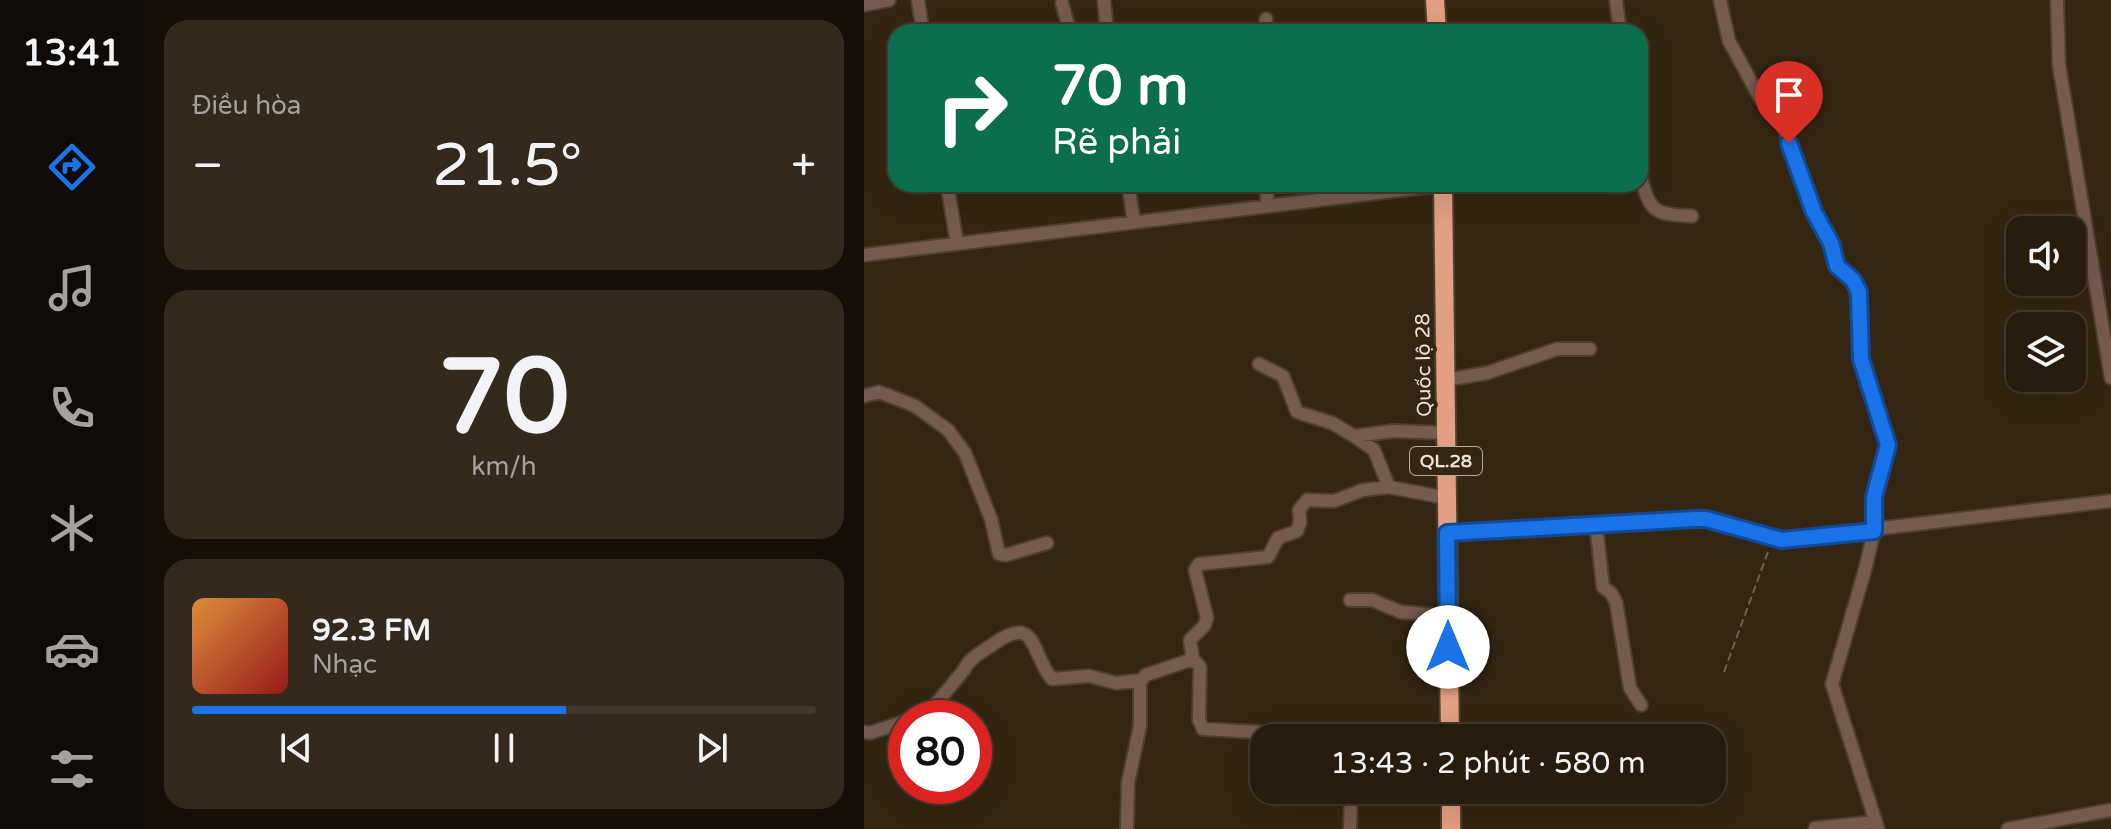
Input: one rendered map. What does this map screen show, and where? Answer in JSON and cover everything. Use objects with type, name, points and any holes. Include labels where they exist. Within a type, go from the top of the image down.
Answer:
[{"type":"highway","points":[[1435,0],[1436,24]]},
{"type":"highway","name":"Quốc lộ 28","points":[[1443,192],[1450,724]]},
{"type":"highway","points":[[1451,804],[1451,829]]},
{"type":"street","points":[[864,5],[889,0]]},
{"type":"street","points":[[918,0],[922,24]]},
{"type":"street","points":[[1104,0],[1106,24]]},
{"type":"street","points":[[1616,0],[1619,24]]},
{"type":"street","points":[[1720,0],[1729,41],[1760,98],[1782,122],[1814,212],[1831,243],[1837,266],[1853,280],[1859,292],[1861,359],[1888,445],[1874,497],[1874,531],[1832,684],[1876,826],[1815,828]]},
{"type":"street","points":[[2057,0],[2059,65],[2111,378]]},
{"type":"street","points":[[1062,3],[1068,24]]},
{"type":"street","points":[[948,192],[957,243]]},
{"type":"street","points":[[1129,192],[1134,221]]},
{"type":"street","points":[[1267,192],[1267,205]]},
{"type":"street","points":[[864,255],[1376,192]]},
{"type":"street","points":[[1646,192],[1657,211],[1692,216]]},
{"type":"street","points":[[1445,380],[1487,373],[1557,349],[1590,349]]},
{"type":"street","points":[[1259,364],[1283,376],[1297,412],[1332,423],[1374,450],[1389,487]]},
{"type":"street","points":[[864,396],[879,392],[915,406],[948,430],[965,453],[991,519],[999,554],[1006,555],[1047,543]]},
{"type":"street","points":[[1354,436],[1394,431],[1446,433]]},
{"type":"street","points":[[1250,734],[1203,729],[1199,720],[1200,667],[1193,659],[1190,640],[1204,626],[1207,618],[1195,570],[1199,564],[1268,557],[1278,538],[1297,531],[1299,510],[1307,500],[1334,501],[1363,490],[1389,487],[1447,498]]},
{"type":"street","points":[[1447,533],[1706,519],[1782,540],[2111,501]]},
{"type":"street","points":[[1596,524],[1603,587],[1614,596],[1630,688],[1641,705]]},
{"type":"street","points":[[1350,600],[1372,600],[1401,612],[1448,616]]},
{"type":"street","points":[[939,700],[967,663],[999,640],[1018,631],[1024,632],[1031,640],[1052,679],[1089,676],[1116,683],[1142,680],[1156,670],[1193,659]]},
{"type":"street","points":[[1127,829],[1128,783],[1140,726],[1142,680]]},
{"type":"street","points":[[864,732],[888,727]]},
{"type":"street","points":[[1350,829],[1351,804]]},
{"type":"street","points":[[2008,829],[2111,810]]},
{"type":"path","points":[[1724,672],[1774,538]]},
{"type":"route","points":[[1448,647],[1447,533],[1695,519],[1706,519],[1782,540],[1874,531],[1874,497],[1888,445],[1861,359],[1859,292],[1853,280],[1837,266],[1831,243],[1814,212],[1789,143]]}]
